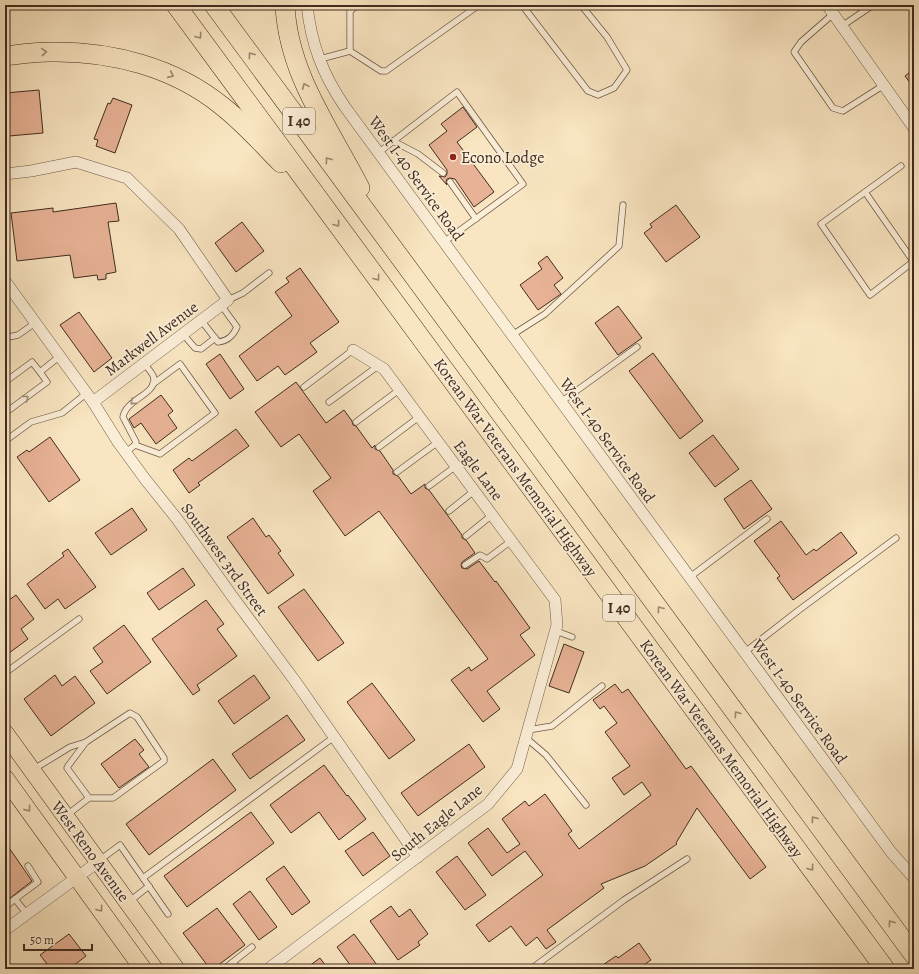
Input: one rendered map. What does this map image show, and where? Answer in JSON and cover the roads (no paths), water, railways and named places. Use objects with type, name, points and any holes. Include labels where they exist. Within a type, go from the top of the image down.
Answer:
[{"type":"highway","name":"Korean War Veterans Memorial Highway","points":[[176,5],[885,969]]},
{"type":"highway","name":"Korean War Veterans Memorial Highway","points":[[214,5],[914,955]]},
{"type":"highway","points":[[285,5],[290,45],[304,85],[322,120],[344,157],[384,236]]},
{"type":"highway","points":[[5,56],[50,52],[104,56],[145,65],[181,79],[208,95],[236,118],[320,200]]},
{"type":"main road","name":"West Reno Avenue","points":[[5,733],[176,969]]},
{"type":"main road","name":"West Reno Avenue","points":[[5,778],[143,969]]},
{"type":"street","name":"West I-40 Service Road","points":[[307,5],[309,20],[320,59],[327,79],[334,91],[511,335],[891,852],[914,878]]},
{"type":"street","points":[[830,9],[884,85],[912,121]]},
{"type":"street","points":[[5,174],[76,162],[127,178],[179,229],[224,303]]},
{"type":"street","name":"Southwest 3rd Street","points":[[5,282],[90,398],[126,452],[177,519],[334,737],[418,857]]},
{"type":"street","name":"Markwell Avenue","points":[[90,398],[144,363],[224,303]]},
{"type":"street","name":"Eagle Lane","points":[[352,350],[384,369],[555,600],[557,628]]},
{"type":"street","name":"South Eagle Lane","points":[[268,969],[488,804],[517,769],[557,628]]},
{"type":"street","points":[[5,930],[98,862]]},
{"type":"lane","points":[[350,51],[350,11],[358,5]]},
{"type":"lane","points":[[320,59],[350,51],[381,71],[386,72],[479,5]]},
{"type":"lane","points":[[522,5],[588,91],[598,95],[614,88],[627,70],[607,37],[581,5]]},
{"type":"lane","points":[[842,26],[873,5]]},
{"type":"lane","points":[[830,9],[794,52],[833,108],[843,111],[884,85]]},
{"type":"lane","points":[[378,153],[457,92],[523,184],[444,242]]},
{"type":"lane","points":[[393,141],[418,154],[443,173]]},
{"type":"lane","points":[[865,192],[914,261],[870,295],[821,224],[865,192],[901,166]]},
{"type":"lane","points":[[450,182],[476,219]]},
{"type":"lane","points":[[511,335],[545,314],[619,246],[623,205]]},
{"type":"lane","points":[[201,320],[218,342],[225,341],[234,334],[237,327],[224,303],[243,293],[269,273]]},
{"type":"lane","points":[[5,331],[9,337],[18,335],[35,323]]},
{"type":"lane","points":[[183,334],[195,348],[201,349],[215,338]]},
{"type":"lane","points":[[561,403],[637,347]]},
{"type":"lane","points":[[304,387],[352,350]]},
{"type":"lane","points":[[40,372],[60,356]]},
{"type":"lane","points":[[5,382],[32,362],[46,382],[5,413]]},
{"type":"lane","points":[[144,363],[152,374],[154,379],[153,384]]},
{"type":"lane","points":[[180,364],[215,413],[160,454],[135,445],[136,442],[123,416],[124,413],[128,406],[151,388],[153,384],[180,364]]},
{"type":"lane","points":[[329,402],[378,366]]},
{"type":"lane","points":[[356,422],[399,390]]},
{"type":"lane","points":[[5,441],[31,422],[62,413],[90,398]]},
{"type":"lane","points":[[379,447],[419,417]]},
{"type":"lane","points":[[397,472],[438,442]]},
{"type":"lane","points":[[126,452],[135,445]]},
{"type":"lane","points":[[429,486],[456,466]]},
{"type":"lane","points":[[449,511],[474,491]]},
{"type":"lane","points":[[466,536],[492,515]]},
{"type":"lane","points":[[690,577],[767,519]]},
{"type":"lane","points":[[745,652],[896,538]]},
{"type":"lane","points":[[465,565],[480,555],[487,559],[511,541]]},
{"type":"lane","points":[[5,674],[79,619]]},
{"type":"lane","points":[[557,628],[572,637]]},
{"type":"lane","points":[[586,805],[546,755],[526,734],[552,726],[602,686]]},
{"type":"lane","points":[[32,771],[70,747],[86,742],[130,712],[137,717],[164,758],[164,761],[113,798],[89,798],[66,817]]},
{"type":"lane","points":[[143,878],[334,737]]},
{"type":"lane","points":[[86,742],[67,768],[89,798]]},
{"type":"lane","points":[[98,862],[120,845],[168,914]]},
{"type":"lane","points":[[531,969],[624,900],[687,858]]},
{"type":"lane","points":[[5,907],[38,882],[28,866]]},
{"type":"lane","points":[[128,902],[149,886]]},
{"type":"lane","points":[[15,899],[27,914]]},
{"type":"lane","points":[[224,969],[252,947]]},
{"type":"lane","points":[[233,962],[238,969]]},
{"type":"place","name":"Econo Lodge","points":[[453,157]]}]
